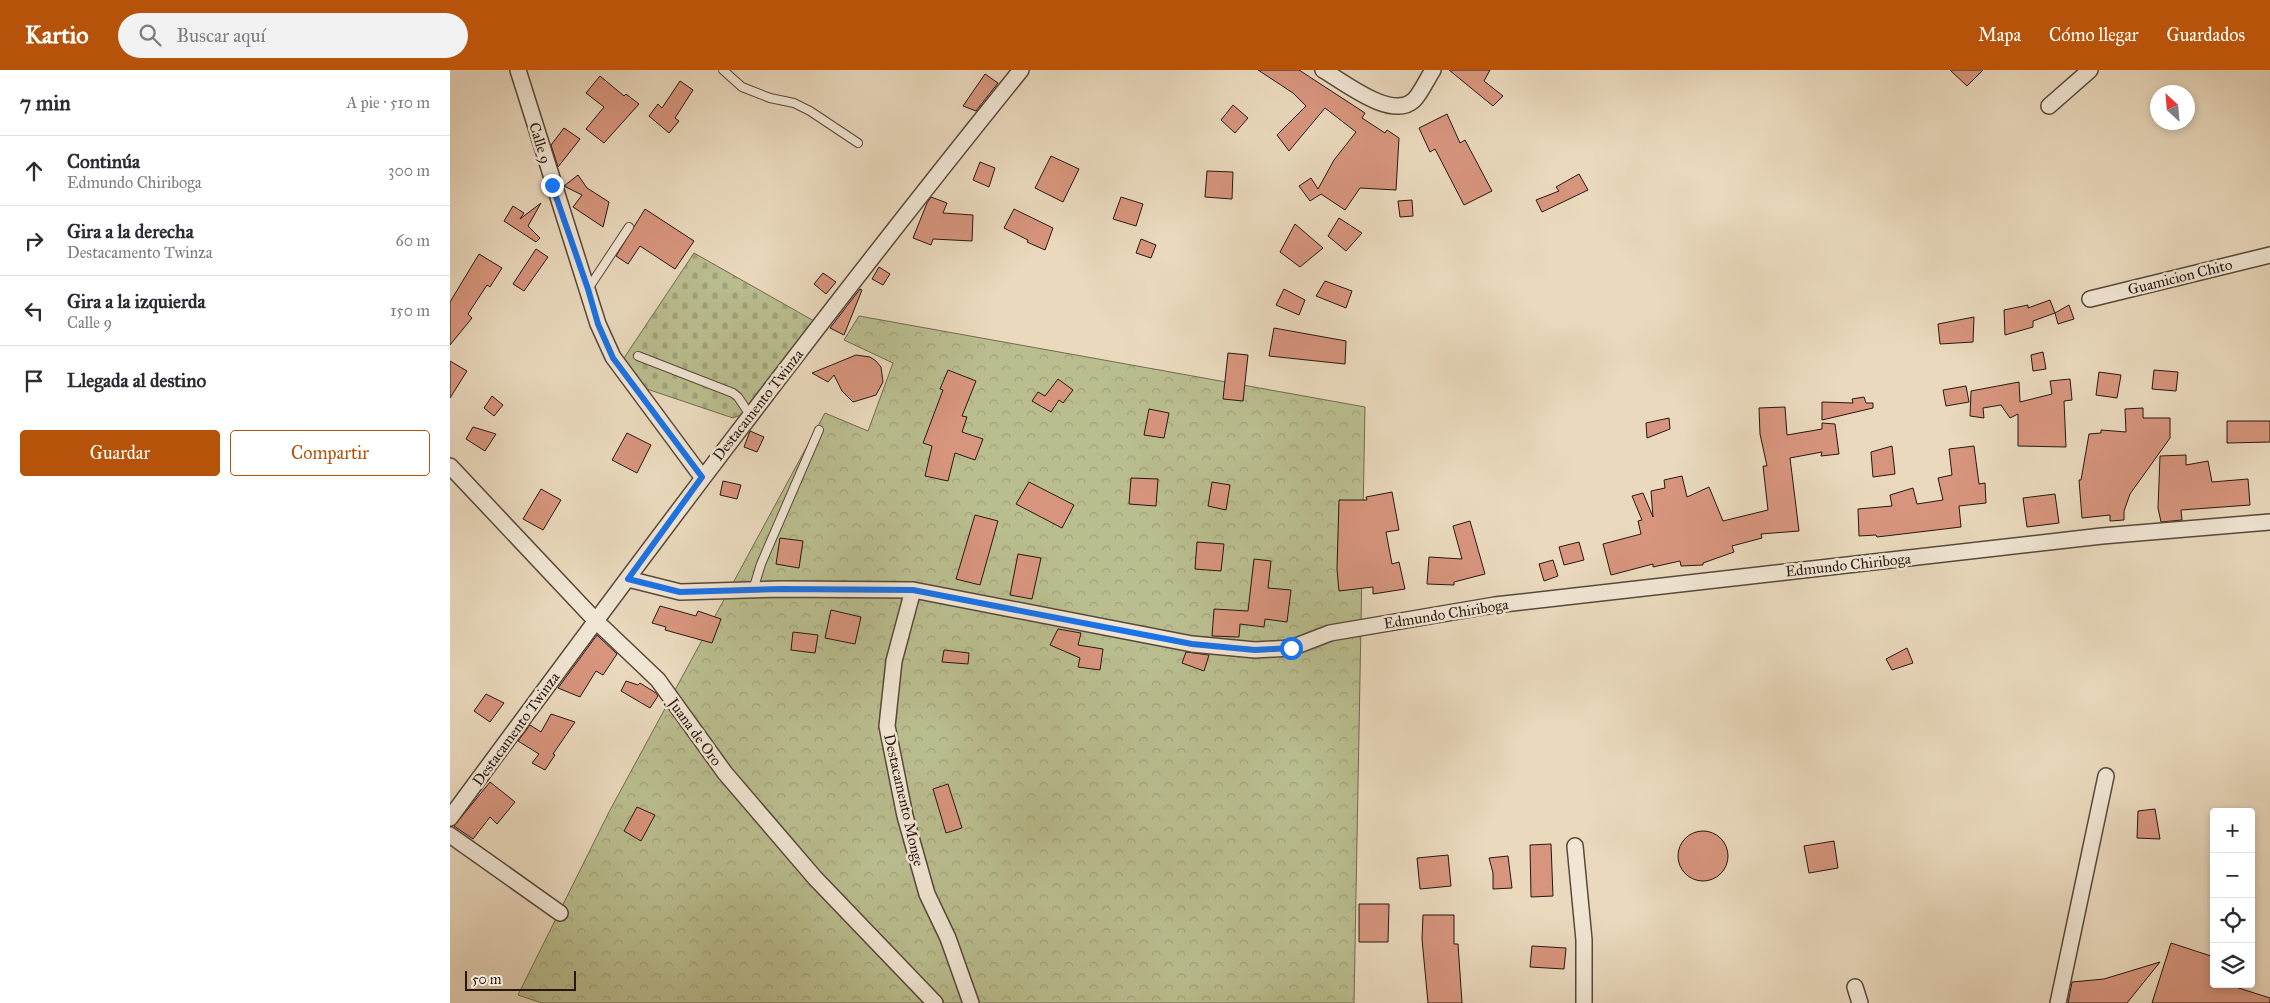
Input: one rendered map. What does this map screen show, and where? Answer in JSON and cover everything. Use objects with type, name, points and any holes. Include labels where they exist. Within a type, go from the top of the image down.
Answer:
[{"type":"street","name":"Calle 9","points":[[518,70],[552,185],[588,289],[598,324],[613,358],[702,477]]},
{"type":"street","name":"Destacamento Twinza","points":[[450,818],[702,477],[934,178],[1021,70]]},
{"type":"street","points":[[1323,70],[1386,106],[1399,106],[1413,100],[1433,70]]},
{"type":"street","points":[[2049,106],[2090,70]]},
{"type":"street","name":"Guamicion Chito","points":[[2090,299],[2270,255]]},
{"type":"street","name":"Juana de Oro","points":[[450,466],[596,620],[658,680],[731,780],[815,878],[935,1003]]},
{"type":"street","name":"Edmundo Chiriboga","points":[[628,579],[680,592],[913,590],[1192,644],[1255,650],[1291,648],[1330,633],[1496,605],[2102,536],[2270,522]]},
{"type":"street","name":"Destacamento Monge","points":[[913,590],[894,661],[887,726],[905,816],[927,894],[948,938],[970,1003]]},
{"type":"street","points":[[2058,1003],[2106,776]]},
{"type":"street","points":[[450,835],[560,913]]},
{"type":"street","points":[[1576,846],[1584,940],[1584,1003]]},
{"type":"street","points":[[1854,987],[1860,1003]]},
{"type":"lane","points":[[723,70],[742,87],[802,107],[858,143]]},
{"type":"lane","points":[[588,289],[629,227]]},
{"type":"lane","points":[[638,356],[733,394],[738,397],[750,415]]},
{"type":"lane","points":[[753,590],[761,564],[819,430]]},
{"type":"green space","points":[[694,253],[814,321],[746,413],[733,418],[638,386],[622,361]]},
{"type":"green space","points":[[859,316],[1365,407],[1354,1003],[542,1003],[518,995],[609,812],[825,413],[868,431],[893,363],[844,340]]},
{"type":"building","points":[[1258,70],[1299,70],[1365,113],[1362,118],[1385,133],[1387,130],[1399,138],[1396,190],[1360,188],[1345,210],[1321,194],[1310,201],[1299,186],[1311,178],[1318,189],[1334,160],[1356,132],[1325,108],[1289,151],[1277,135],[1306,106],[1293,93]]},
{"type":"building","points":[[1449,70],[1490,70],[1484,81],[1503,96],[1493,106]]},
{"type":"building","points":[[1950,70],[1983,70],[1967,86]]},
{"type":"building","points":[[985,74],[998,83],[976,111],[963,106]]},
{"type":"building","points":[[600,76],[624,96],[626,94],[639,104],[604,143],[586,129],[604,107],[586,93]]},
{"type":"building","points":[[680,81],[693,90],[675,118],[679,121],[669,133],[649,116],[658,104],[662,108]]},
{"type":"building","points":[[1233,105],[1248,118],[1235,133],[1221,120]]},
{"type":"building","points":[[1447,114],[1460,143],[1465,140],[1492,191],[1464,205],[1435,149],[1430,152],[1419,128]]},
{"type":"building","points":[[564,128],[580,139],[558,167],[551,145]]},
{"type":"building","points":[[1051,156],[1079,169],[1063,202],[1035,188]]},
{"type":"building","points":[[980,162],[995,168],[989,187],[973,180]]},
{"type":"building","points":[[1207,171],[1233,172],[1232,199],[1205,197]]},
{"type":"building","points":[[1579,174],[1588,190],[1542,212],[1536,200],[1559,191],[1556,187]]},
{"type":"building","points":[[578,175],[587,188],[609,202],[603,227],[573,207],[582,195],[564,186]]},
{"type":"building","points":[[931,197],[947,203],[943,213],[973,215],[972,241],[933,239],[931,245],[913,238]]},
{"type":"building","points":[[1121,197],[1143,204],[1136,226],[1113,219]]},
{"type":"building","points":[[1412,200],[1413,216],[1400,217],[1398,201]]},
{"type":"building","points":[[541,203],[528,226],[540,238],[536,242],[504,221],[513,206],[524,213],[520,219]]},
{"type":"building","points":[[645,209],[694,241],[675,269],[640,246],[628,264],[616,256]]},
{"type":"building","points":[[1014,209],[1053,228],[1045,250],[1004,228]]},
{"type":"building","points":[[1339,218],[1362,233],[1346,251],[1328,236]]},
{"type":"building","points":[[1295,224],[1323,248],[1300,267],[1280,252]]},
{"type":"building","points":[[1141,239],[1156,245],[1151,258],[1136,253]]},
{"type":"building","points":[[536,249],[548,257],[524,291],[513,284]]},
{"type":"building","points":[[479,254],[502,268],[490,287],[487,285],[468,314],[472,318],[450,345],[450,302]]},
{"type":"building","points":[[879,267],[890,274],[883,285],[872,279]]},
{"type":"building","points":[[823,273],[836,282],[826,294],[814,284]]},
{"type":"building","points":[[1325,281],[1352,291],[1346,308],[1316,296]]},
{"type":"building","points":[[860,289],[862,290],[844,335],[830,328]]},
{"type":"building","points":[[1284,289],[1305,300],[1299,315],[1276,305]]},
{"type":"building","points":[[2050,300],[2055,313],[2033,321],[2033,327],[2005,335],[2004,310],[2028,305],[2028,308]]},
{"type":"building","points":[[2069,305],[2074,319],[2058,324],[2055,313]]},
{"type":"building","points":[[1974,317],[1973,342],[1940,344],[1938,324]]},
{"type":"building","points":[[1274,328],[1346,341],[1345,364],[1269,356]]},
{"type":"building","points":[[2043,352],[2046,369],[2033,371],[2031,355]]},
{"type":"building","points":[[1228,353],[1248,355],[1243,401],[1223,399]]},
{"type":"building","points":[[856,355],[870,357],[881,367],[883,382],[876,395],[853,402],[842,391],[834,375],[828,382],[812,373]]},
{"type":"building","points":[[450,361],[467,371],[450,398]]},
{"type":"building","points":[[948,370],[976,381],[962,416],[967,417],[962,432],[983,439],[975,460],[955,453],[948,481],[925,476],[932,446],[923,443],[943,390],[940,389]]},
{"type":"building","points":[[2154,370],[2178,372],[2176,391],[2152,389]]},
{"type":"building","points":[[2099,372],[2121,375],[2117,398],[2096,395]]},
{"type":"building","points":[[1058,379],[1073,390],[1063,403],[1059,400],[1051,412],[1032,401],[1038,392],[1045,396]]},
{"type":"building","points":[[2070,379],[2072,400],[2064,401],[2066,447],[2018,446],[2018,414],[2010,418],[2001,405],[1983,408],[1984,418],[1970,416],[1971,391],[2019,382],[2020,402],[2052,394],[2050,381]]},
{"type":"building","points":[[1966,386],[1969,402],[1946,406],[1943,390]]},
{"type":"building","points":[[492,396],[503,405],[494,416],[484,408]]},
{"type":"building","points":[[1864,397],[1866,403],[1873,403],[1873,408],[1822,420],[1822,402],[1853,403],[1852,399]]},
{"type":"building","points":[[1785,407],[1787,435],[1822,429],[1822,423],[1835,424],[1839,454],[1821,456],[1822,452],[1790,458],[1799,531],[1761,534],[1762,538],[1732,546],[1734,552],[1703,563],[1703,565],[1681,566],[1680,561],[1653,567],[1653,564],[1611,575],[1603,544],[1641,534],[1638,521],[1642,520],[1632,496],[1643,493],[1653,517],[1651,491],[1665,488],[1664,480],[1682,476],[1687,497],[1709,487],[1723,521],[1768,510],[1763,466],[1767,466],[1760,434],[1759,408]]},
{"type":"building","points":[[2143,408],[2143,418],[2170,418],[2170,438],[2130,494],[2124,511],[2124,520],[2110,521],[2110,515],[2082,518],[2079,480],[2081,480],[2089,434],[2101,433],[2101,430],[2126,432],[2125,409]]},
{"type":"building","points":[[1149,409],[1169,413],[1164,438],[1144,435]]},
{"type":"building","points":[[1669,418],[1670,429],[1647,438],[1646,423]]},
{"type":"building","points":[[2227,421],[2270,421],[2270,442],[2227,443]]},
{"type":"building","points":[[473,427],[496,434],[485,451],[466,439]]},
{"type":"building","points":[[750,431],[764,437],[757,452],[744,447]]},
{"type":"building","points":[[627,433],[651,445],[637,473],[612,460]]},
{"type":"building","points":[[1892,446],[1895,474],[1873,477],[1871,452]]},
{"type":"building","points":[[1974,446],[1979,484],[1985,483],[1986,503],[1959,506],[1961,527],[1877,537],[1876,535],[1859,536],[1858,509],[1892,506],[1890,495],[1913,488],[1917,504],[1943,500],[1938,478],[1952,475],[1949,449]]},
{"type":"building","points":[[2186,455],[2186,465],[2208,461],[2212,482],[2248,479],[2250,505],[2181,510],[2182,520],[2161,522],[2158,508],[2160,456]]},
{"type":"building","points":[[1131,478],[1158,479],[1156,506],[1129,504]]},
{"type":"building","points":[[723,481],[741,485],[737,499],[720,495]]},
{"type":"building","points":[[1029,482],[1074,505],[1062,528],[1016,504]]},
{"type":"building","points":[[1212,482],[1230,485],[1226,510],[1208,506]]},
{"type":"building","points":[[541,489],[561,500],[543,530],[523,519]]},
{"type":"building","points":[[1392,492],[1399,530],[1386,532],[1392,564],[1399,562],[1405,589],[1373,594],[1373,587],[1339,591],[1337,569],[1339,500],[1367,500],[1366,497]]},
{"type":"building","points":[[2055,494],[2059,523],[2027,527],[2023,498]]},
{"type":"building","points":[[975,515],[998,521],[980,585],[956,579]]},
{"type":"building","points":[[1470,521],[1485,574],[1454,582],[1454,585],[1427,584],[1429,557],[1462,559],[1453,526]]},
{"type":"building","points":[[780,538],[803,541],[799,568],[776,564]]},
{"type":"building","points":[[1197,542],[1224,544],[1221,571],[1195,569]]},
{"type":"building","points":[[1579,542],[1584,560],[1564,565],[1559,547]]},
{"type":"building","points":[[1018,554],[1041,558],[1032,599],[1010,595]]},
{"type":"building","points":[[1254,559],[1271,561],[1268,588],[1291,590],[1287,622],[1265,619],[1264,627],[1240,624],[1239,637],[1212,636],[1214,609],[1248,611]]},
{"type":"building","points":[[1553,560],[1558,576],[1544,581],[1539,564]]},
{"type":"building","points":[[660,606],[696,616],[698,611],[721,619],[712,643],[665,630],[666,627],[652,623]]},
{"type":"building","points":[[831,610],[861,617],[855,644],[825,638]]},
{"type":"building","points":[[1058,629],[1081,633],[1078,645],[1103,649],[1100,670],[1078,667],[1080,658],[1050,645]]},
{"type":"building","points":[[793,632],[818,635],[815,653],[791,650]]},
{"type":"building","points":[[597,635],[617,654],[603,675],[596,671],[580,697],[558,688]]},
{"type":"building","points":[[1907,648],[1913,663],[1892,670],[1886,659]]},
{"type":"building","points":[[944,650],[969,653],[968,664],[942,662]]},
{"type":"building","points":[[1186,652],[1209,655],[1204,671],[1182,663]]},
{"type":"building","points":[[626,681],[638,685],[640,683],[656,693],[658,696],[650,708],[621,691]]},
{"type":"building","points":[[486,694],[504,703],[490,722],[474,711]]},
{"type":"building","points":[[551,714],[575,722],[553,754],[555,755],[545,770],[532,763],[539,754],[518,741],[530,725],[541,732]]},
{"type":"building","points":[[490,782],[515,802],[497,824],[490,817],[473,839],[454,826]]},
{"type":"building","points":[[948,784],[962,828],[946,833],[933,789]]},
{"type":"building","points":[[637,807],[655,815],[641,841],[624,831]]},
{"type":"building","points":[[2155,809],[2160,839],[2137,838],[2138,811]]},
{"type":"building","points":[[1703,831],[1712,833],[1723,842],[1728,856],[1726,865],[1717,876],[1703,881],[1694,879],[1683,870],[1678,856],[1680,847],[1689,836]]},
{"type":"building","points":[[1834,841],[1838,868],[1809,873],[1804,846]]},
{"type":"building","points":[[1551,844],[1553,896],[1531,897],[1530,845]]},
{"type":"building","points":[[1448,855],[1451,886],[1420,889],[1417,858]]},
{"type":"building","points":[[1508,856],[1512,888],[1493,889],[1493,873],[1489,858]]},
{"type":"building","points":[[1359,904],[1389,904],[1388,942],[1359,942]]},
{"type":"building","points":[[1423,915],[1454,915],[1454,944],[1458,944],[1462,1003],[1428,1003],[1422,939]]},
{"type":"building","points":[[2171,943],[2210,956],[2210,988],[2239,988],[2270,998],[2270,1003],[2152,1003]]},
{"type":"building","points":[[1532,946],[1566,948],[1564,969],[1530,967]]},
{"type":"building","points":[[2160,962],[2127,1003],[2068,1003],[2072,982],[2104,979]]},
{"type":"route","points":[[552,185],[588,289],[598,324],[613,358],[702,477],[628,579],[680,592],[782,589],[913,590],[1192,644],[1227,649],[1291,648]]}]
